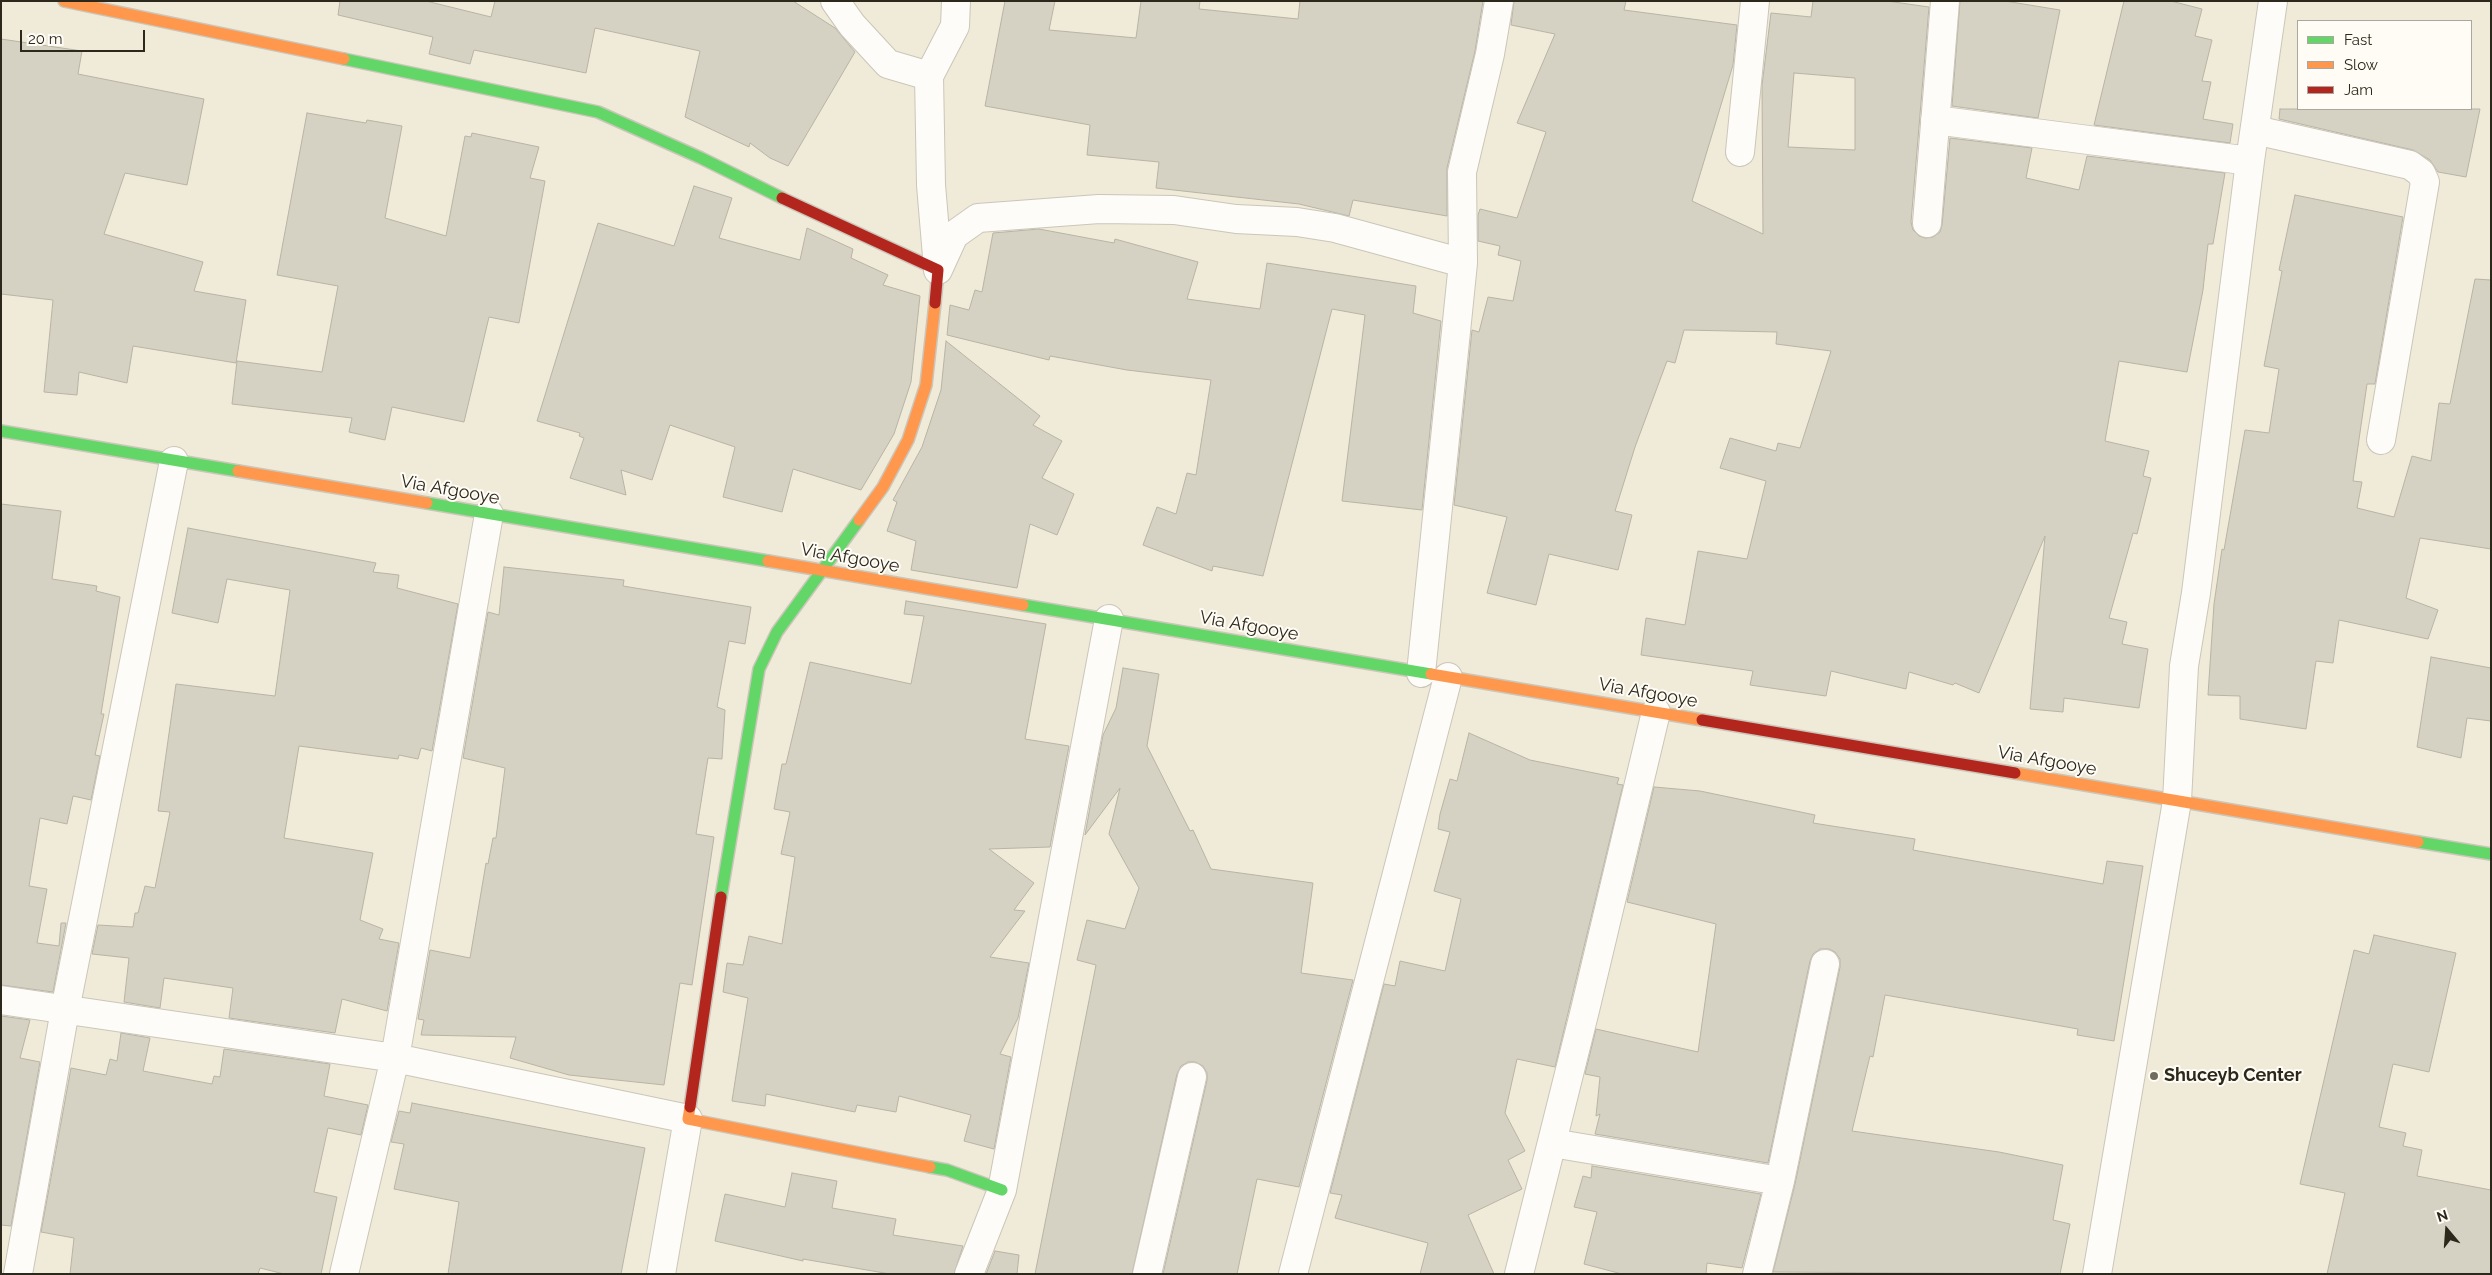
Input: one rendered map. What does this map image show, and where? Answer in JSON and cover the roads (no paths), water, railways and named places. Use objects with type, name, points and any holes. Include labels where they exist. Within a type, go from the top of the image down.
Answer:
[{"type":"main road","points":[[64,1],[598,112],[701,158],[810,212],[938,270],[926,385],[908,440],[883,486],[777,632],[759,669],[732,821],[688,1119],[946,1170],[1002,1190]]},
{"type":"main road","name":"Via Afgooye","points":[[1,431],[2491,854]]},
{"type":"street","points":[[835,1],[852,25],[888,64],[929,76]]},
{"type":"street","points":[[938,270],[931,185],[929,76],[955,26],[956,1]]},
{"type":"street","points":[[1421,673],[1463,264],[1462,172],[1490,54],[1499,1]]},
{"type":"street","points":[[1740,152],[1755,1]]},
{"type":"street","points":[[1927,223],[1935,120],[1942,64],[1945,1]]},
{"type":"street","points":[[2097,1274],[2177,801],[2184,666],[2196,593],[2250,161],[2273,1]]},
{"type":"street","points":[[1935,120],[2250,161]]},
{"type":"street","points":[[2255,130],[2410,165],[2421,173],[2425,182],[2381,440]]},
{"type":"street","points":[[938,270],[954,235],[978,218],[1099,209],[1174,210],[1236,219],[1297,222],[1334,228],[1463,264]]},
{"type":"street","points":[[18,1274],[65,1010],[174,461]]},
{"type":"street","points":[[344,1274],[394,1058],[489,514]]},
{"type":"street","points":[[969,1274],[1002,1190],[1109,619]]},
{"type":"street","points":[[1293,1274],[1448,677]]},
{"type":"street","points":[[1519,1274],[1656,712]]},
{"type":"street","points":[[1757,1274],[1780,1181],[1825,964]]},
{"type":"street","points":[[1,1000],[394,1058],[688,1119],[661,1274]]},
{"type":"street","points":[[1147,1274],[1192,1077]]},
{"type":"street","points":[[1552,1143],[1780,1181]]},
{"type":"place","name":"Shuceyb Center","points":[[2154,1076]]}]
